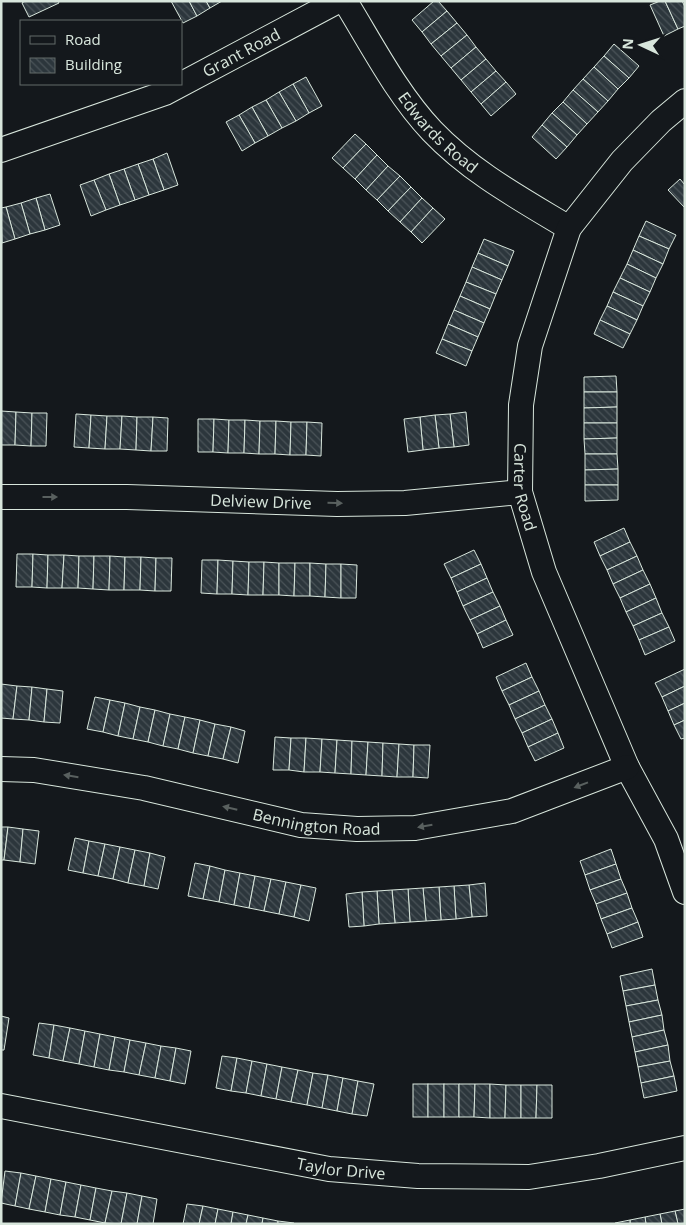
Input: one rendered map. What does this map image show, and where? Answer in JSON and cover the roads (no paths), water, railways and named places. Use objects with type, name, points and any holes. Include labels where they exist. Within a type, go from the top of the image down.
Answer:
[{"type":"street","name":"Grant Road","points":[[182,84],[338,1]]},
{"type":"street","name":"Edwards Road","points":[[345,1],[398,86],[432,131],[487,178],[569,228]]},
{"type":"street","name":"Grant Road","points":[[3,142],[165,93],[180,85]]},
{"type":"street","name":"Carter Road","points":[[685,101],[661,121],[622,161],[569,228],[530,346],[521,405],[520,492],[544,572],[627,767],[666,839],[685,892]]},
{"type":"street","name":"Delview Drive","points":[[1,497],[127,497],[337,504],[405,502],[520,492]]},
{"type":"street","name":"Bennington Road","points":[[1,769],[34,770],[144,788],[301,825],[357,829],[415,828],[512,811],[627,767]]},
{"type":"street","name":"Taylor Drive","points":[[1,1106],[329,1169],[418,1176],[530,1177],[599,1166],[685,1148]]}]
